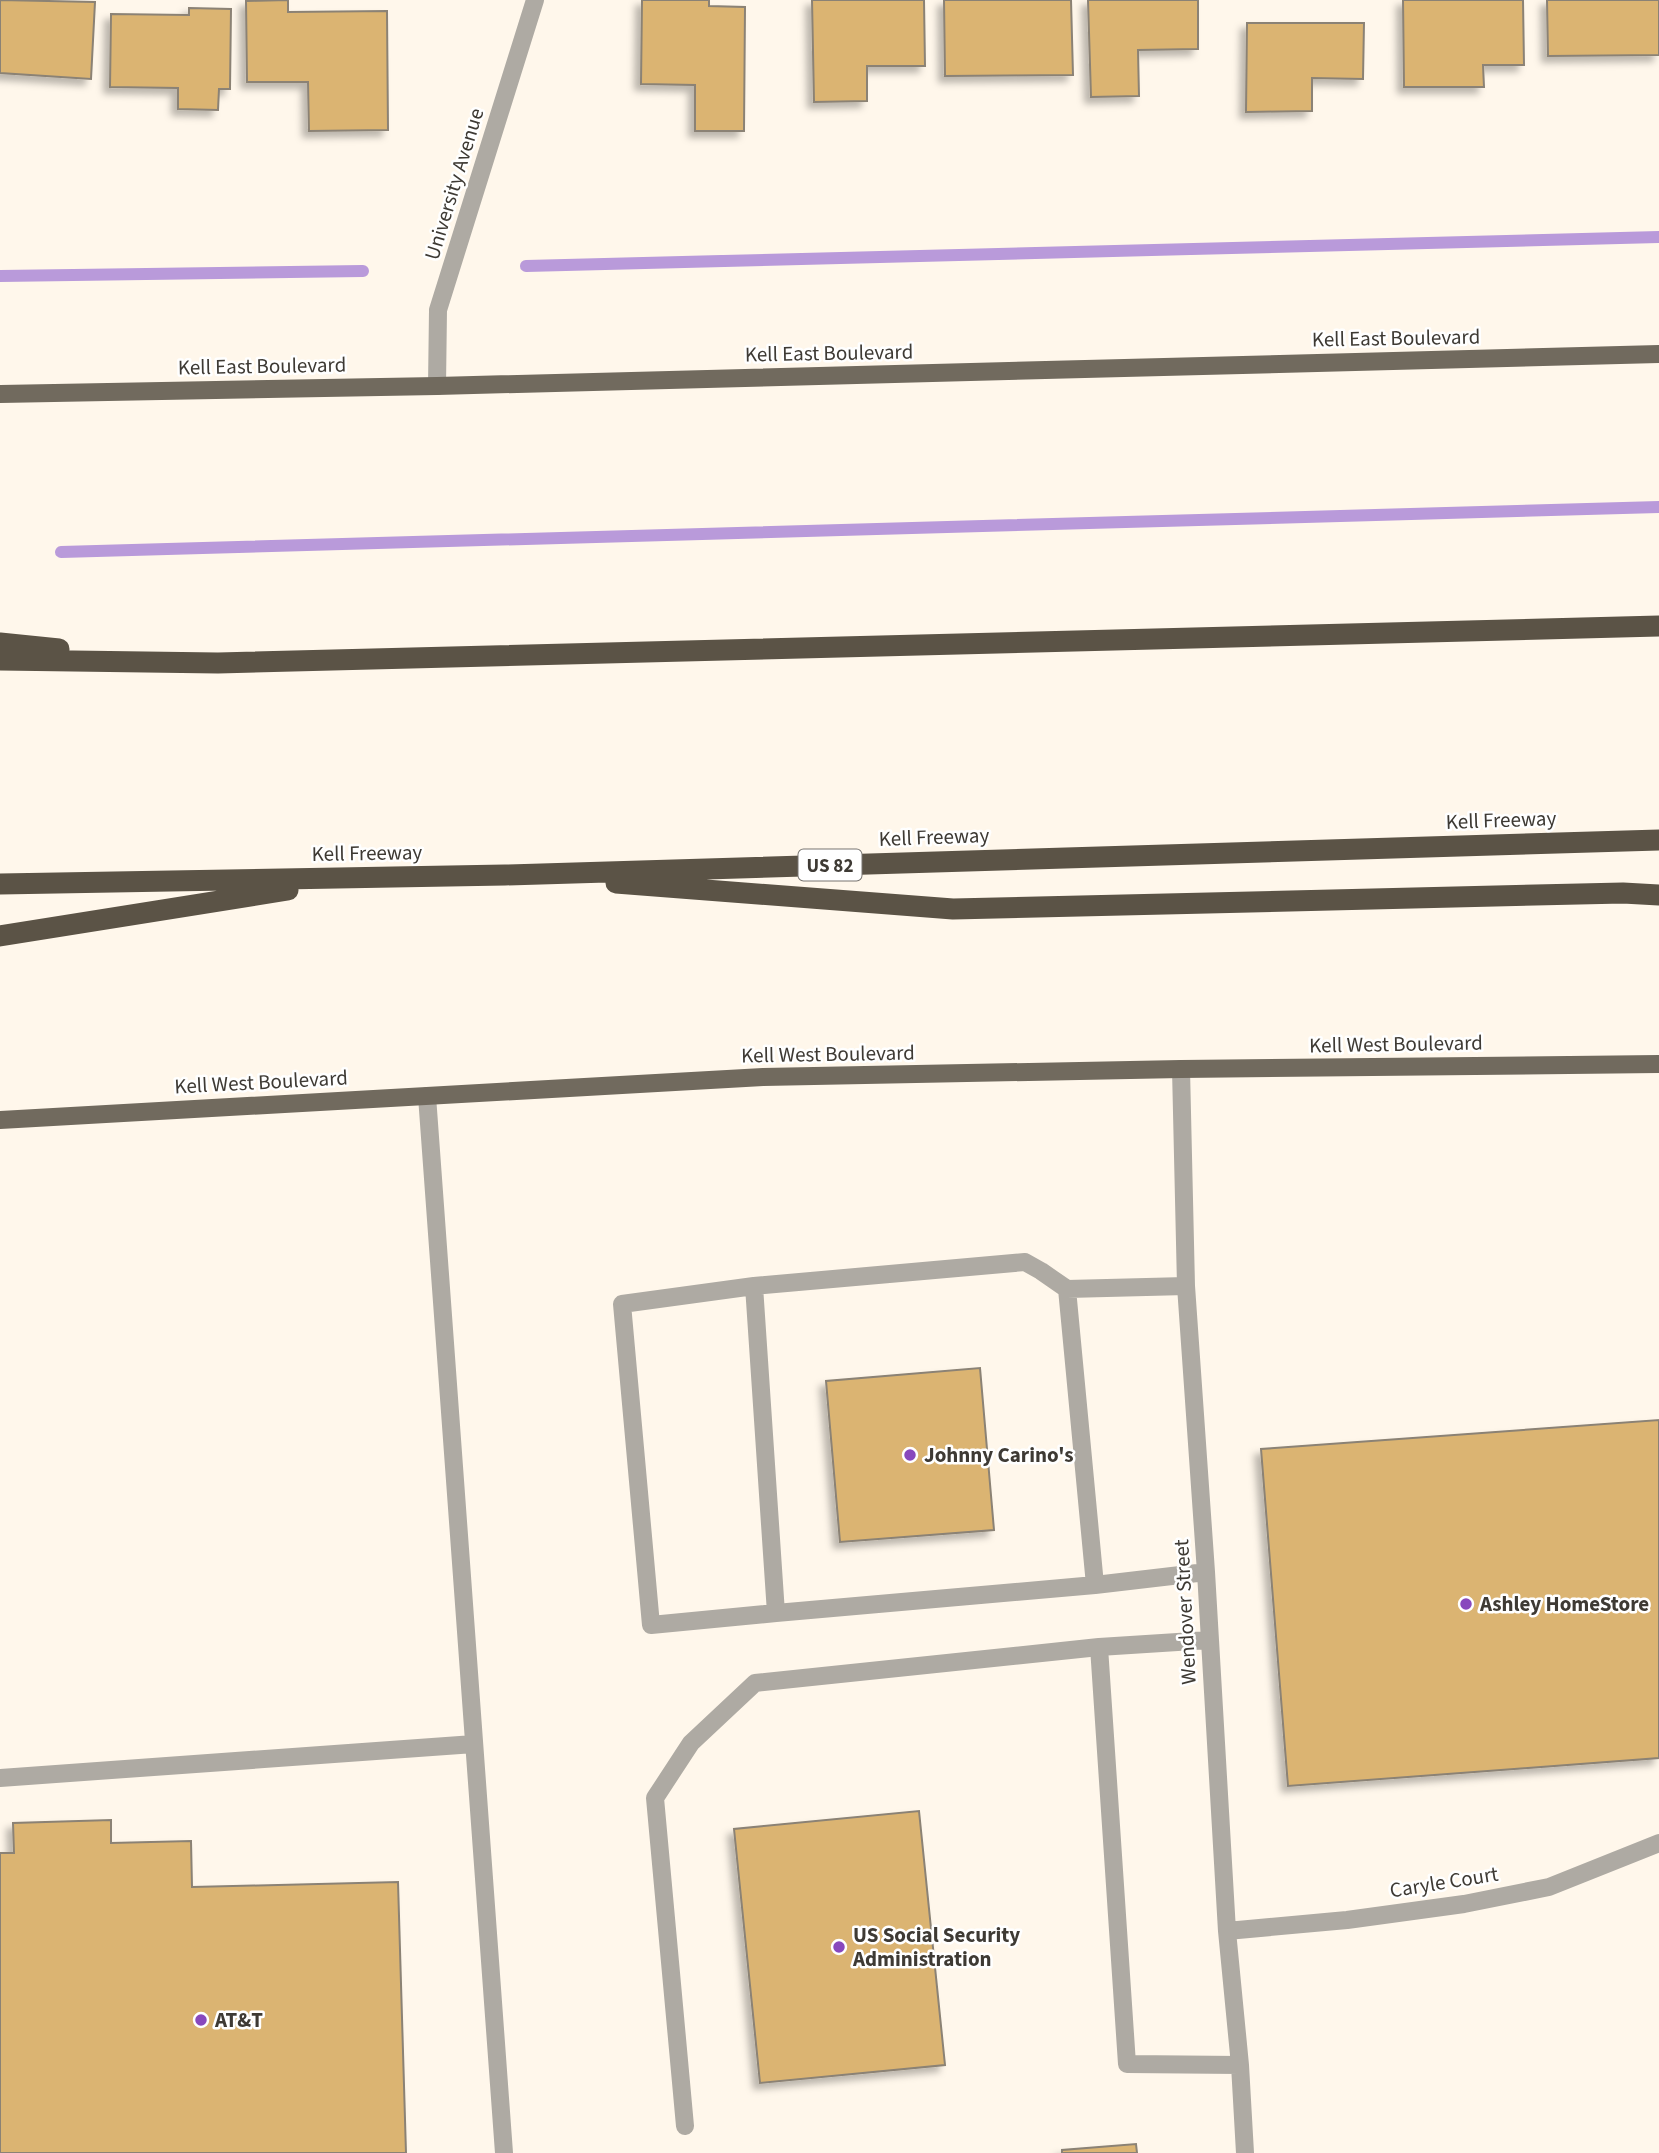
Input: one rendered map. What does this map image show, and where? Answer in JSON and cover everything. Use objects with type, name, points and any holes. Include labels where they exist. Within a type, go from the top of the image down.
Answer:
[{"type":"highway","points":[[0,660],[218,663],[1659,626]]},
{"type":"highway","points":[[0,643],[218,663]]},
{"type":"highway","name":"Kell Freeway","points":[[0,884],[505,875],[1659,840]]},
{"type":"highway","points":[[505,875],[953,909],[1623,893],[1659,895]]},
{"type":"highway","points":[[0,936],[364,878]]},
{"type":"main road","name":"Kell East Boulevard","points":[[0,394],[437,386],[1659,354]]},
{"type":"main road","name":"Kell West Boulevard","points":[[0,1120],[763,1077],[1659,1064]]},
{"type":"street","name":"University Avenue","points":[[437,386],[438,310],[535,0]]},
{"type":"street","name":"Wendover Street","points":[[1181,1069],[1186,1286],[1227,1931],[1240,2065],[1245,2153]]},
{"type":"street","points":[[427,1096],[504,2153]]},
{"type":"street","points":[[1186,1286],[1067,1289],[1025,1262],[754,1286],[622,1304],[651,1625],[1095,1585],[1206,1572]]},
{"type":"street","points":[[754,1286],[776,1613]]},
{"type":"street","points":[[1067,1289],[1095,1585]]},
{"type":"street","points":[[685,2126],[655,1798],[691,1743],[755,1683],[1099,1647],[1209,1640]]},
{"type":"street","points":[[1099,1647],[1127,2064],[1240,2065]]},
{"type":"street","points":[[0,1778],[474,1744]]},
{"type":"street","name":"Caryle Court","points":[[1227,1931],[1348,1920],[1464,1904],[1549,1887],[1659,1843]]},
{"type":"building","points":[[0,0],[95,2],[91,79],[0,73]]},
{"type":"building","points":[[288,0],[288,12],[387,11],[388,130],[309,131],[308,82],[247,82],[246,1]]},
{"type":"building","points":[[642,0],[709,0],[709,6],[745,7],[744,131],[695,131],[695,85],[641,84]]},
{"type":"building","points":[[812,0],[924,0],[925,66],[867,66],[867,101],[814,102]]},
{"type":"building","points":[[944,0],[1071,0],[1073,75],[945,76]]},
{"type":"building","points":[[1088,0],[1198,0],[1198,49],[1138,50],[1139,96],[1091,97]]},
{"type":"building","points":[[1403,0],[1523,0],[1524,65],[1483,65],[1484,87],[1404,87]]},
{"type":"building","points":[[1547,0],[1659,0],[1659,55],[1548,56]]},
{"type":"building","points":[[189,8],[231,9],[230,89],[219,89],[218,110],[178,109],[178,88],[110,87],[111,14],[189,15]]},
{"type":"building","points":[[1247,23],[1364,23],[1363,79],[1312,78],[1312,111],[1246,112]]},
{"type":"building","name":"Johnny Carino's","points":[[980,1368],[994,1530],[840,1542],[826,1381]]},
{"type":"building","name":"Ashley HomeStore","points":[[1659,1420],[1659,1758],[1288,1786],[1261,1449]]},
{"type":"building","name":"US Social Security Administration","points":[[919,1811],[945,2065],[760,2083],[734,1829]]},
{"type":"building","name":"AT&T","points":[[111,1820],[111,1843],[191,1841],[192,1887],[398,1882],[406,2153],[0,2153],[0,1853],[14,1853],[13,1823]]},
{"type":"building","points":[[1136,2144],[1137,2153],[1062,2153],[1062,2150]]},
{"type":"waterway","points":[[526,266],[1659,237]]},
{"type":"waterway","points":[[0,276],[363,271]]},
{"type":"waterway","points":[[61,552],[1659,507]]},
{"type":"place","name":"Johnny Carino's","points":[[910,1455]]},
{"type":"place","name":"Ashley HomeStore","points":[[1466,1604]]},
{"type":"place","name":"US Social Security Administration","points":[[839,1947]]},
{"type":"place","name":"AT&T","points":[[201,2020]]}]
